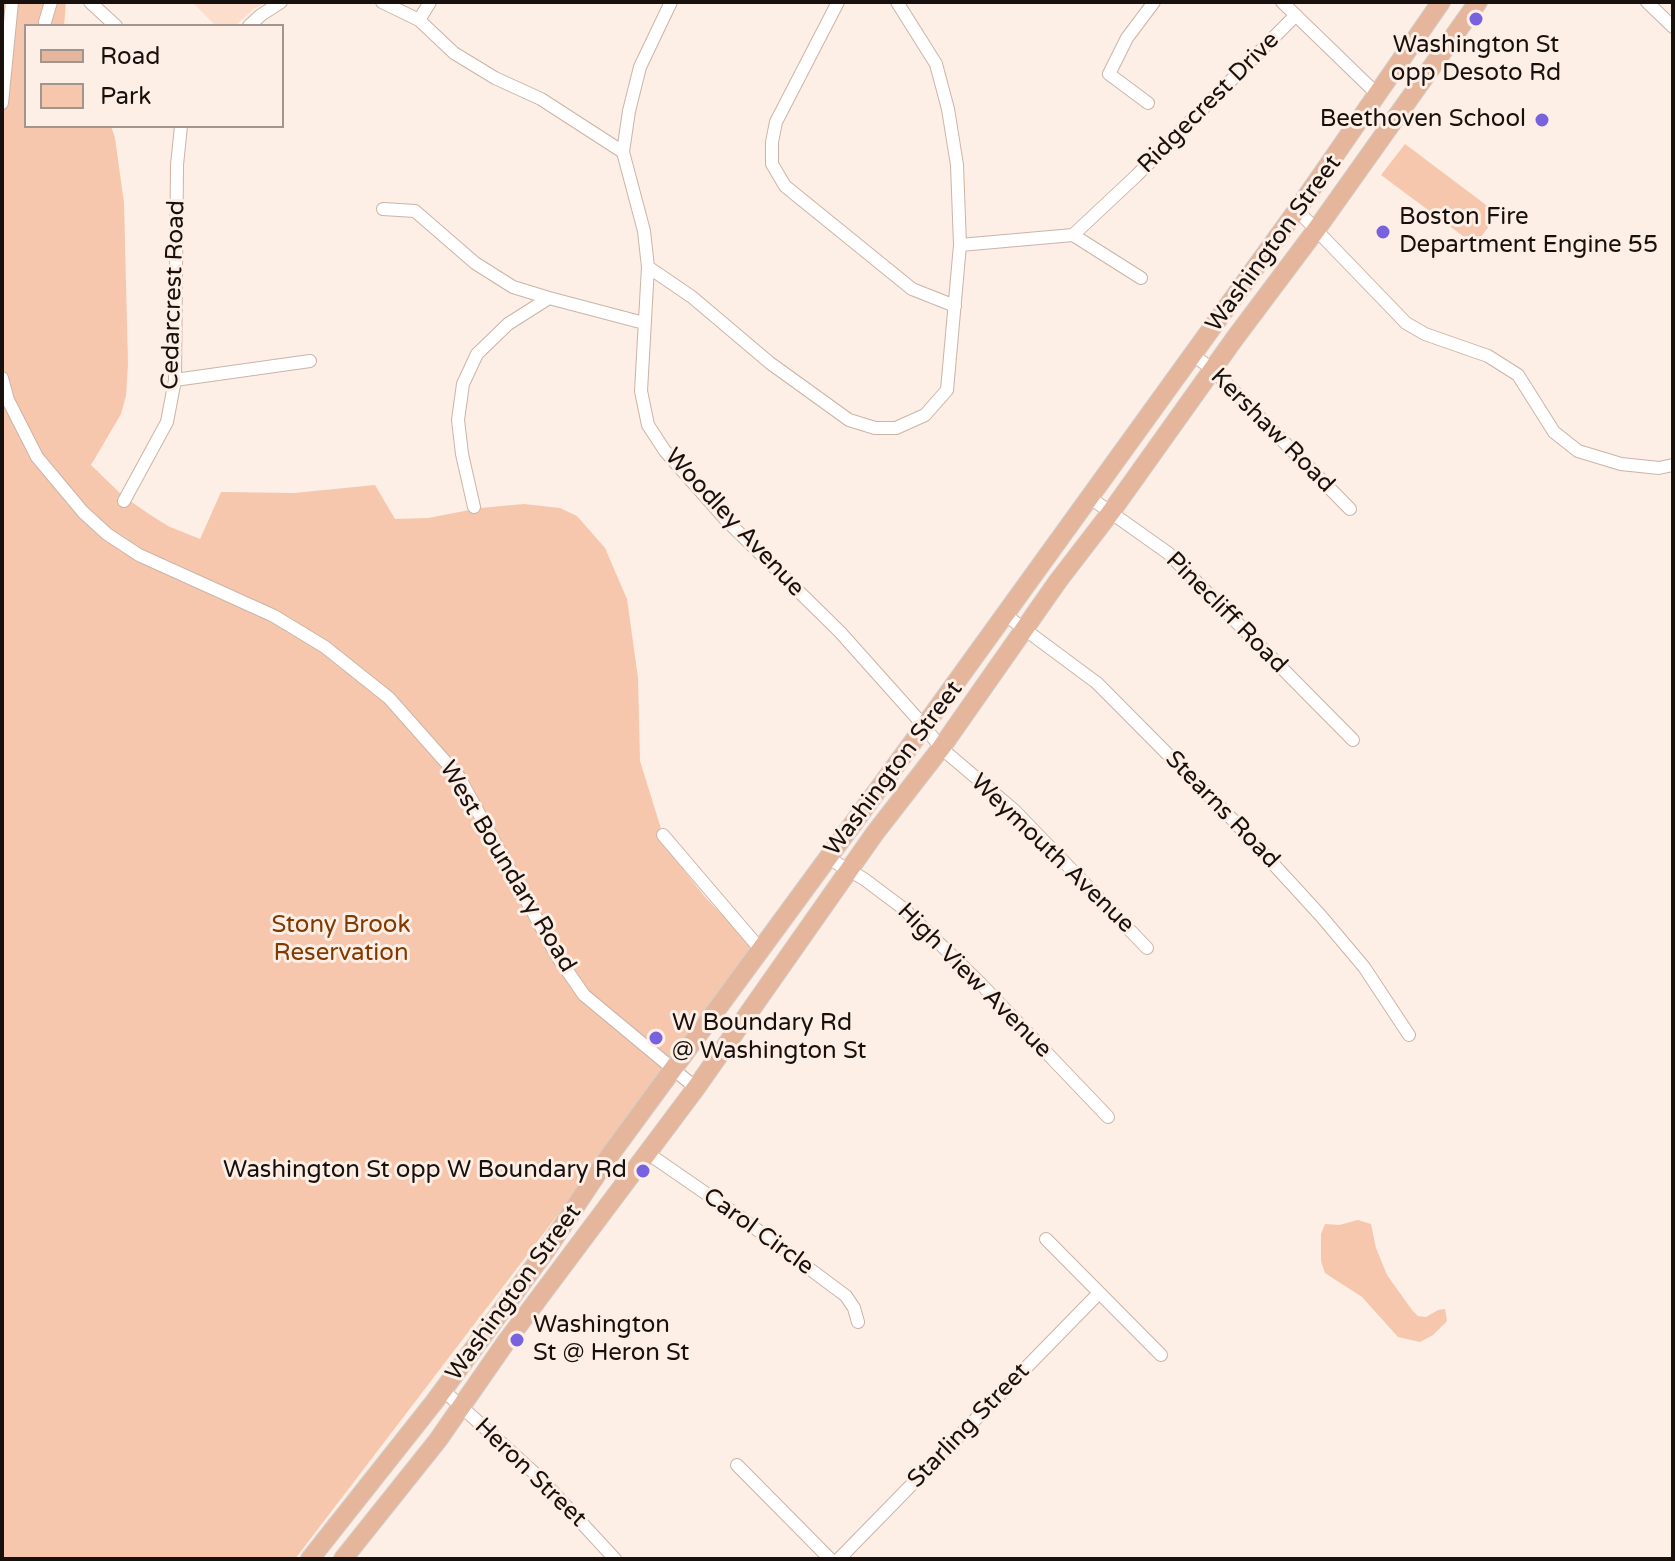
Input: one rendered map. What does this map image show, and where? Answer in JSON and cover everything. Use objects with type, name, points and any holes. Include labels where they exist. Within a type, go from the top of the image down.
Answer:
[{"type":"main road","name":"Washington Street","points":[[310,1559],[443,1390],[547,1249],[607,1159],[1297,210],[1441,2]]},
{"type":"main road","name":"Washington Street","points":[[343,1559],[462,1407],[506,1342],[696,1088],[849,870],[941,748],[1058,581],[1316,230],[1477,2]]},
{"type":"street","points":[[2,103],[12,2]]},
{"type":"street","points":[[45,22],[51,2]]},
{"type":"street","points":[[90,2],[114,24]]},
{"type":"street","points":[[251,24],[281,2]]},
{"type":"street","points":[[382,2],[419,20],[454,53],[495,78],[541,99],[623,152]]},
{"type":"street","points":[[419,20],[430,2]]},
{"type":"street","name":"Woodley Avenue","points":[[671,2],[640,67],[623,152],[644,231],[648,267],[641,391],[648,425],[665,451],[727,521],[840,632],[924,726]]},
{"type":"street","points":[[838,2],[776,122],[772,164],[785,186],[912,289],[955,306]]},
{"type":"street","points":[[648,267],[692,297],[770,363],[849,420],[875,428],[896,428],[925,415],[947,390],[960,245],[957,165],[948,109],[936,64],[897,2]]},
{"type":"street","points":[[1148,103],[1109,74],[1127,38],[1154,2]]},
{"type":"street","points":[[1282,2],[1296,15]]},
{"type":"street","points":[[1647,2],[1673,27]]},
{"type":"street","name":"Ridgecrest Drive","points":[[1073,235],[1296,15],[1377,94]]},
{"type":"street","name":"Cedarcrest Road","points":[[124,501],[167,422],[175,380],[177,165],[181,128]]},
{"type":"street","points":[[383,209],[415,211],[475,263],[513,287],[644,323]]},
{"type":"street","points":[[1297,210],[1406,323],[1425,334],[1488,356],[1518,375],[1554,432],[1578,451],[1621,464],[1659,468],[1673,465]]},
{"type":"street","points":[[960,245],[1073,235],[1141,278]]},
{"type":"street","points":[[474,507],[458,420],[463,384],[477,354],[508,324],[549,298]]},
{"type":"street","name":"Kershaw Road","points":[[1192,354],[1213,370],[1350,509]]},
{"type":"street","points":[[175,380],[310,361]]},
{"type":"street","name":"West Boundary Road","points":[[2,378],[8,400],[37,457],[83,512],[107,534],[139,555],[274,616],[325,647],[389,698],[459,777],[557,956],[584,995],[696,1088]]},
{"type":"street","name":"Pinecliff Road","points":[[1089,497],[1168,553],[1353,740]]},
{"type":"street","name":"Stearns Road","points":[[1004,614],[1097,683],[1234,821],[1364,967],[1409,1035]]},
{"type":"street","name":"Weymouth Avenue","points":[[924,726],[941,748],[1014,810],[1147,948]]},
{"type":"street","points":[[663,835],[761,950]]},
{"type":"street","name":"High View Avenue","points":[[828,858],[904,909],[980,983],[1108,1117]]},
{"type":"street","name":"Carol Circle","points":[[646,1152],[846,1296],[858,1322]]},
{"type":"street","points":[[1046,1239],[1161,1355]]},
{"type":"street","name":"Starling Street","points":[[839,1559],[1099,1293]]},
{"type":"street","name":"Heron Street","points":[[443,1390],[542,1480],[615,1559]]},
{"type":"street","points":[[737,1465],[830,1559]]},
{"type":"shaded area","points":[[192,2],[267,2],[237,24],[214,24]]},
{"type":"green space","name":"Stony Brook Reservation","points":[[2,2],[66,2],[64,24],[24,24],[24,128],[112,128],[115,138],[124,203],[126,396],[121,414],[91,465],[123,496],[149,514],[168,526],[200,539],[221,492],[294,493],[375,485],[395,519],[428,518],[524,504],[560,508],[577,516],[605,548],[627,599],[638,678],[640,761],[663,835],[675,859],[705,897],[760,950],[295,1559],[2,1559]]},
{"type":"green space","points":[[1405,144],[1498,214],[1475,245],[1381,175]]},
{"type":"green space","points":[[1358,1220],[1371,1224],[1376,1248],[1387,1275],[1412,1310],[1418,1316],[1426,1317],[1445,1309],[1447,1321],[1433,1335],[1420,1342],[1398,1337],[1362,1297],[1325,1273],[1321,1261],[1321,1234],[1325,1224],[1339,1225]]},
{"type":"place","name":"Washington St opp Desoto Rd","points":[[1476,19]]},
{"type":"place","name":"Beethoven School","points":[[1542,120]]},
{"type":"place","name":"Boston Fire Department Engine 55","points":[[1383,232]]},
{"type":"place","name":"W Boundary Rd @ Washington St","points":[[656,1038]]},
{"type":"place","name":"Washington St opp W Boundary Rd","points":[[643,1171]]},
{"type":"place","name":"Washington St @ Heron St","points":[[517,1340]]}]
